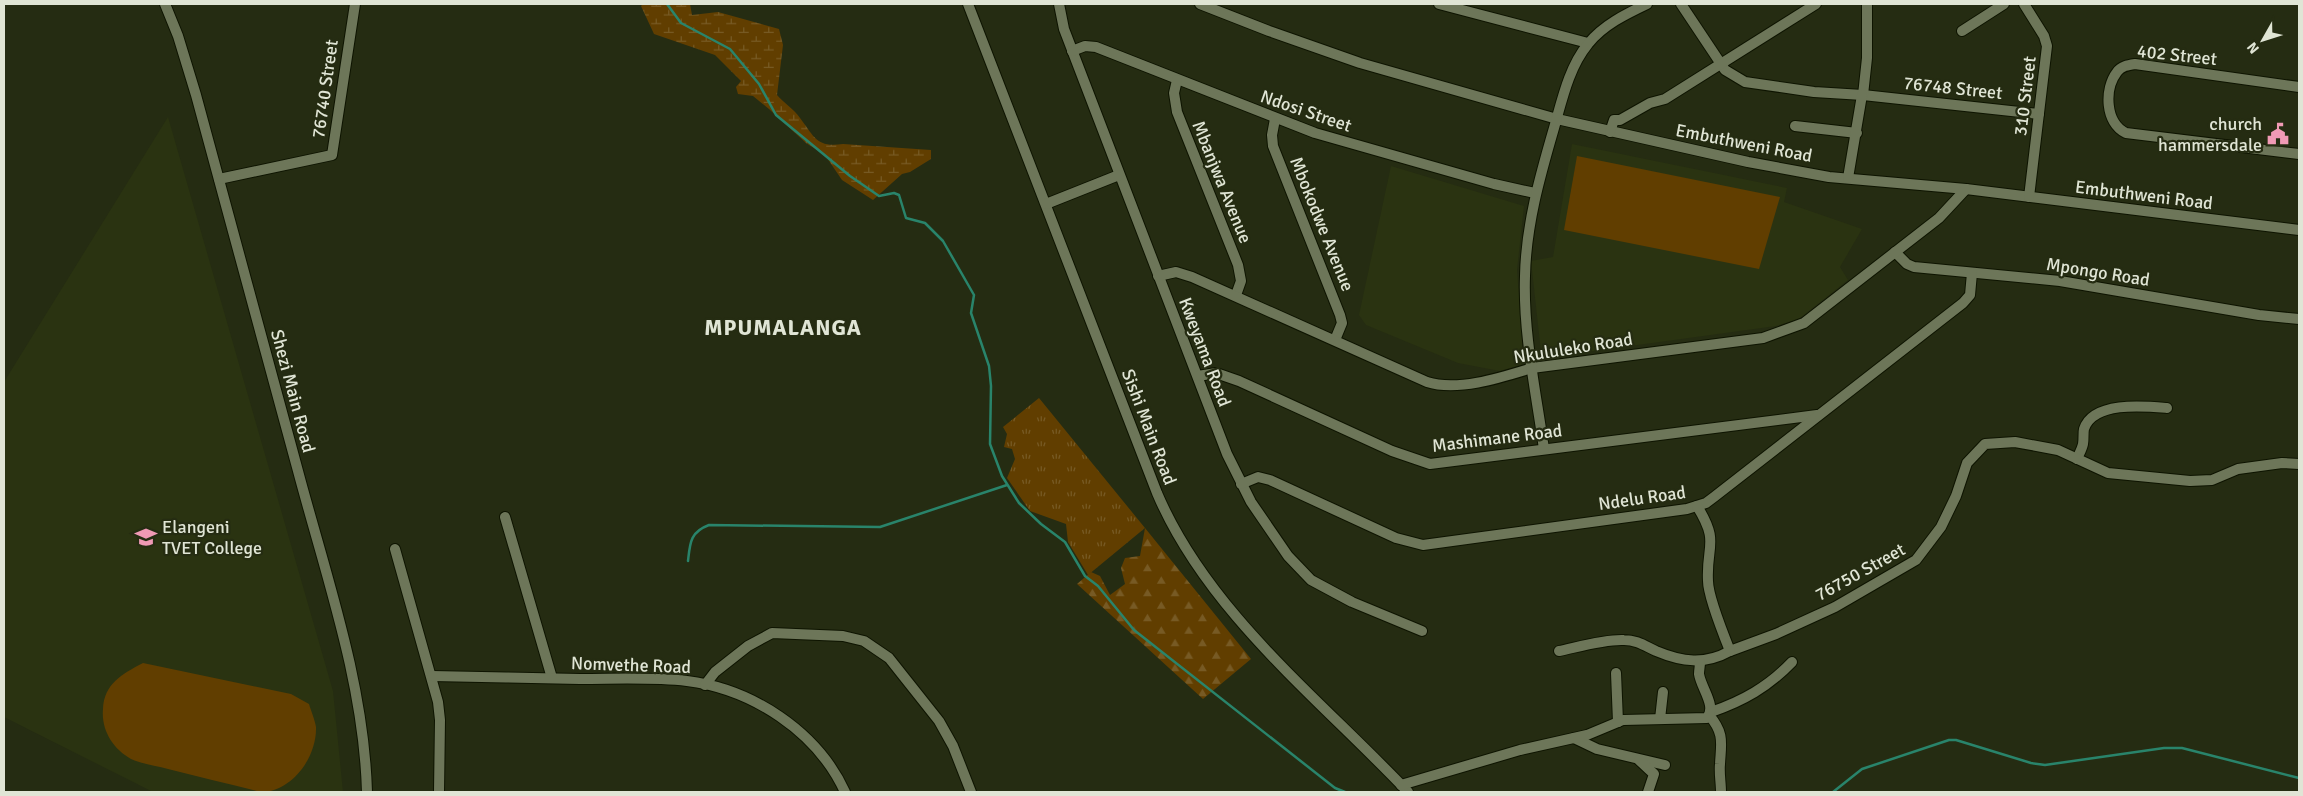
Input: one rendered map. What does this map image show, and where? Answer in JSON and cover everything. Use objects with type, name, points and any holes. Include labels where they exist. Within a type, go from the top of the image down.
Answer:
[{"type":"street","name":"Shezi Main Road","points":[[165,4],[178,36],[196,95],[349,665],[363,736],[367,792]]},
{"type":"street","name":"76740 Street","points":[[219,179],[332,154],[355,4]]},
{"type":"street","name":"Kweyama Road","points":[[1059,4],[1059,14],[1119,175],[1227,454],[1251,502],[1288,556],[1311,580],[1352,602],[1422,631]]},
{"type":"street","name":"Embuthweni Road","points":[[1200,4],[1360,63],[1557,119],[1748,162],[1848,178],[2029,197],[2299,230]]},
{"type":"street","points":[[1439,4],[1588,44]]},
{"type":"street","points":[[1544,449],[1532,368],[1524,275],[1535,193],[1569,80],[1580,56],[1588,44],[1610,24],[1647,4]]},
{"type":"street","name":"76748 Street","points":[[1680,4],[1720,64],[1733,76],[1745,82],[1814,92],[1863,95],[2039,114]]},
{"type":"street","points":[[1610,132],[1614,120],[1620,120],[1650,103],[1665,100],[1816,4]]},
{"type":"street","points":[[1848,178],[1863,95],[1867,58],[1867,4]]},
{"type":"street","points":[[1962,31],[2004,4]]},
{"type":"street","name":"310 Street","points":[[2024,4],[2039,28],[2046,46],[2029,197]]},
{"type":"street","name":"Sishi Main Road","points":[[969,5],[1157,493],[1177,535],[1234,614],[1252,634],[1405,788]]},
{"type":"street","name":"Ndosi Street","points":[[1072,51],[1085,46],[1096,47],[1275,119],[1382,153],[1535,193]]},
{"type":"street","name":"402 Street","points":[[2299,86],[2135,64],[2124,66],[2117,71],[2113,80],[2109,106],[2110,116],[2114,124],[2126,133],[2299,154]]},
{"type":"street","name":"Mbanjwa Avenue","points":[[1177,80],[1174,93],[1177,112],[1238,265],[1241,281],[1236,295]]},
{"type":"street","name":"Mbokodwe Avenue","points":[[1275,119],[1272,135],[1274,146],[1342,323],[1335,340]]},
{"type":"street","points":[[1795,126],[1857,132]]},
{"type":"street","points":[[1046,204],[1119,175]]},
{"type":"street","name":"Nkululeko Road","points":[[1158,276],[1169,273],[1184,274],[1236,295],[1438,386],[1499,378],[1532,368],[1763,338],[1787,331],[1804,323],[1939,218],[1966,190]]},
{"type":"street","name":"Mpongo Road","points":[[1895,252],[1902,261],[1914,267],[2060,281],[2259,315],[2299,320]]},
{"type":"street","name":"Ndelu Road","points":[[1241,484],[1258,477],[1270,480],[1396,538],[1423,545],[1697,506],[1714,497],[1963,303],[1970,295],[1972,273]]},
{"type":"street","name":"Mashimane Road","points":[[1198,376],[1216,373],[1239,381],[1415,461],[1430,464],[1818,415]]},
{"type":"street","points":[[2077,459],[2083,444],[2084,428],[2090,420],[2104,409],[2142,406],[2166,408]]},
{"type":"street","name":"76750 Street","points":[[1700,662],[1718,658],[1730,651],[1776,634],[1835,606],[1916,560],[1941,528],[1956,496],[1967,463],[1985,444],[2015,442],[2058,450],[2108,473],[2190,481],[2212,480],[2238,469],[2282,463],[2299,464]]},
{"type":"street","points":[[1697,506],[1712,537],[1708,586],[1730,651]]},
{"type":"street","points":[[504,517],[552,678]]},
{"type":"street","points":[[395,549],[432,676],[440,720],[439,792]]},
{"type":"street","points":[[705,685],[715,672],[748,646],[772,633],[843,636],[864,641],[889,658],[939,721],[952,746],[971,792]]},
{"type":"street","points":[[1559,651],[1623,640],[1642,643],[1675,658],[1700,662],[1699,674],[1710,704],[1710,714],[1717,724],[1723,750],[1720,762],[1721,792]]},
{"type":"street","points":[[1405,788],[1520,750],[1574,738],[1618,722],[1643,718],[1698,719],[1738,703],[1754,694],[1779,676],[1792,662]]},
{"type":"street","points":[[1616,673],[1618,722]]},
{"type":"street","name":"Nomvethe Road","points":[[432,676],[658,680],[705,685],[737,694],[782,717],[820,752],[845,792]]},
{"type":"street","points":[[1660,719],[1663,692]]},
{"type":"street","points":[[1574,738],[1597,749],[1665,765]]},
{"type":"street","points":[[1638,759],[1654,774],[1648,792]]},
{"type":"shaded area","name":"Elangeni TVET College","points":[[168,117],[333,691],[343,792],[153,792],[4,717],[4,382]]},
{"type":"shaded area","points":[[1572,144],[1787,188],[1784,202],[1862,229],[1840,267],[1848,280],[1799,319],[1776,326],[1572,354],[1541,352],[1531,261],[1553,257]]},
{"type":"shaded area","points":[[1391,166],[1524,206],[1517,270],[1524,364],[1500,371],[1458,363],[1366,325],[1359,315]]},
{"type":"green space","points":[[643,4],[690,4],[692,15],[718,12],[779,29],[783,45],[777,95],[798,115],[817,139],[834,145],[931,150],[931,159],[910,172],[902,174],[873,200],[842,180],[825,155],[806,143],[753,96],[738,94],[736,87],[741,81],[715,55],[654,34],[641,6]]},
{"type":"green space","points":[[1577,156],[1780,197],[1759,269],[1564,230]]},
{"type":"green space","points":[[1039,398],[1145,528],[1088,575],[1068,542],[1066,524],[1030,511],[1007,478],[1015,459],[1012,449],[1004,447],[1007,434],[1003,427]]},
{"type":"green space","points":[[1145,528],[1251,659],[1203,699],[1077,584],[1091,572],[1100,576],[1110,595],[1125,584],[1121,568],[1125,558],[1140,556]]},
{"type":"green space","points":[[143,663],[291,694],[309,704],[316,727],[312,750],[307,761],[300,771],[283,786],[261,792],[131,759],[119,750],[106,731],[103,717],[104,700],[115,681]]},
{"type":"waterway","points":[[667,4],[681,23],[730,49],[759,84],[776,115],[850,176],[879,196],[894,193],[899,195],[906,218],[925,223],[943,241],[974,295],[971,313],[989,366],[991,386],[990,444],[1002,476],[1019,503],[1041,524],[1065,542],[1085,576],[1098,586],[1134,630],[1335,788],[1345,792]]},
{"type":"waterway","points":[[688,561],[692,539],[698,531],[709,525],[880,527],[1007,485]]},
{"type":"waterway","points":[[1833,792],[1862,769],[1949,740],[1956,740],[2031,763],[2045,765],[2164,748],[2182,748],[2299,778]]},
{"type":"place","name":"church hammersdale","points":[[2278,134]]},
{"type":"place","name":"Elangeni TVET College","points":[[146,537]]},
{"type":"district","name":"MPUMALANGA","points":[[783,327]]}]
